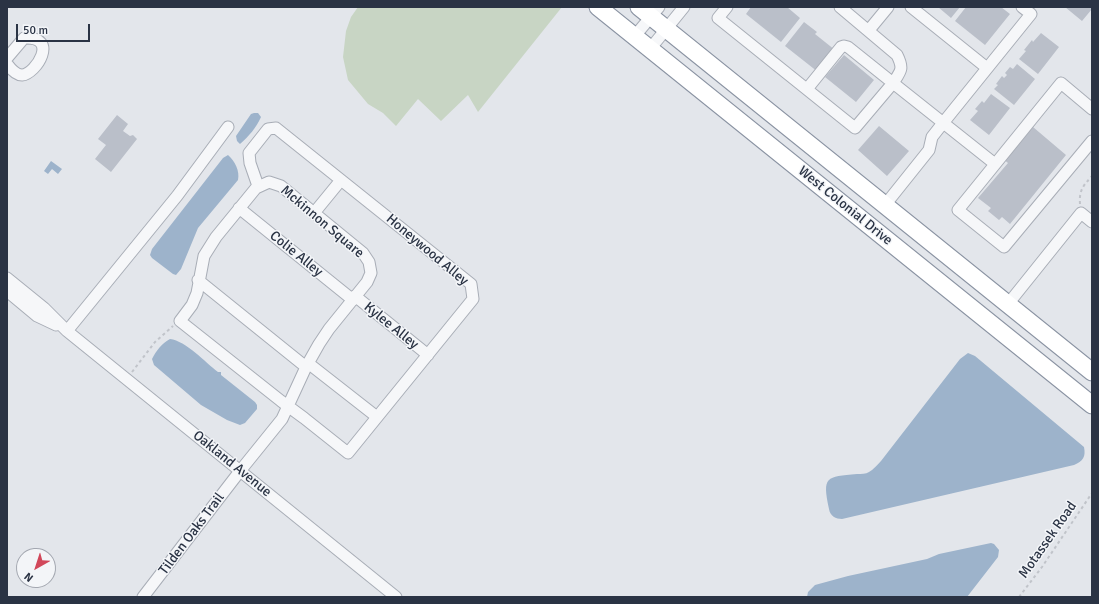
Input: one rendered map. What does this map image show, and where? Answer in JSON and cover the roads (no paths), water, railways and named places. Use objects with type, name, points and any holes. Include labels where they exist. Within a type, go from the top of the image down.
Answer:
[{"type":"highway","name":"West Colonial Drive","points":[[598,7],[1092,405]]},
{"type":"highway","name":"West Colonial Drive","points":[[650,10],[666,29],[1092,372]]},
{"type":"street","points":[[650,49],[684,7]]},
{"type":"street","points":[[727,7],[718,18],[855,128],[893,83],[901,71],[902,64],[897,55],[840,7]]},
{"type":"street","points":[[869,30],[888,7]]},
{"type":"street","points":[[911,7],[987,68]]},
{"type":"street","points":[[885,205],[929,150],[932,137],[942,123],[1031,14],[1022,7]]},
{"type":"street","points":[[634,37],[650,10]]},
{"type":"street","points":[[7,58],[24,38],[32,38],[40,42],[44,49],[43,55],[29,73],[21,75],[15,73],[7,64]]},
{"type":"street","points":[[806,88],[841,47],[848,47],[995,164]]},
{"type":"street","points":[[1092,109],[1061,83],[958,210],[1004,247],[1092,141]]},
{"type":"street","points":[[67,331],[177,196],[228,127]]},
{"type":"street","name":"Honeywood Alley","points":[[258,186],[250,163],[249,152],[268,129],[276,128],[471,284],[473,299],[348,453],[288,407]]},
{"type":"street","points":[[314,213],[341,180]]},
{"type":"street","name":"Mckinnon Square","points":[[240,471],[282,419],[288,407],[307,365],[329,328],[367,282],[371,273],[369,262],[363,253],[281,186],[269,182],[256,188],[216,237],[204,256],[198,280],[197,293],[192,305],[180,321],[288,407]]},
{"type":"street","name":"Colie Alley","points":[[239,208],[354,298]]},
{"type":"street","points":[[1008,304],[1081,213],[1092,222]]},
{"type":"street","name":"Oakland Avenue","points":[[7,278],[44,308],[67,331],[396,597]]},
{"type":"street","points":[[198,280],[307,365],[377,417]]},
{"type":"street","name":"Oakland Avenue","points":[[7,291],[37,316],[67,331]]},
{"type":"street","name":"Kylee Alley","points":[[354,298],[428,355]]},
{"type":"street","name":"Tilden Oaks Trail","points":[[143,597],[240,471]]},
{"type":"water","points":[[258,113],[261,117],[252,132],[240,144],[237,141],[236,136],[251,114]]},
{"type":"water","points":[[228,155],[236,166],[238,180],[198,228],[181,269],[176,275],[173,274],[152,258],[150,255],[152,249],[223,158]]},
{"type":"water","points":[[51,161],[62,169],[58,174],[52,169],[48,174],[44,171]]},
{"type":"water","points":[[170,339],[195,352],[218,372],[221,372],[221,375],[255,402],[257,409],[245,423],[240,425],[227,420],[201,405],[154,365],[152,359],[155,353]]},
{"type":"water","points":[[968,353],[975,356],[1084,447],[1085,453],[1082,460],[1074,465],[842,519],[834,517],[831,514],[827,498],[826,490],[829,480],[839,476],[866,473],[874,469],[960,359]]},
{"type":"water","points":[[991,543],[994,544],[999,550],[998,557],[967,597],[807,597],[808,592],[815,585],[848,576],[927,559],[939,554]]}]
